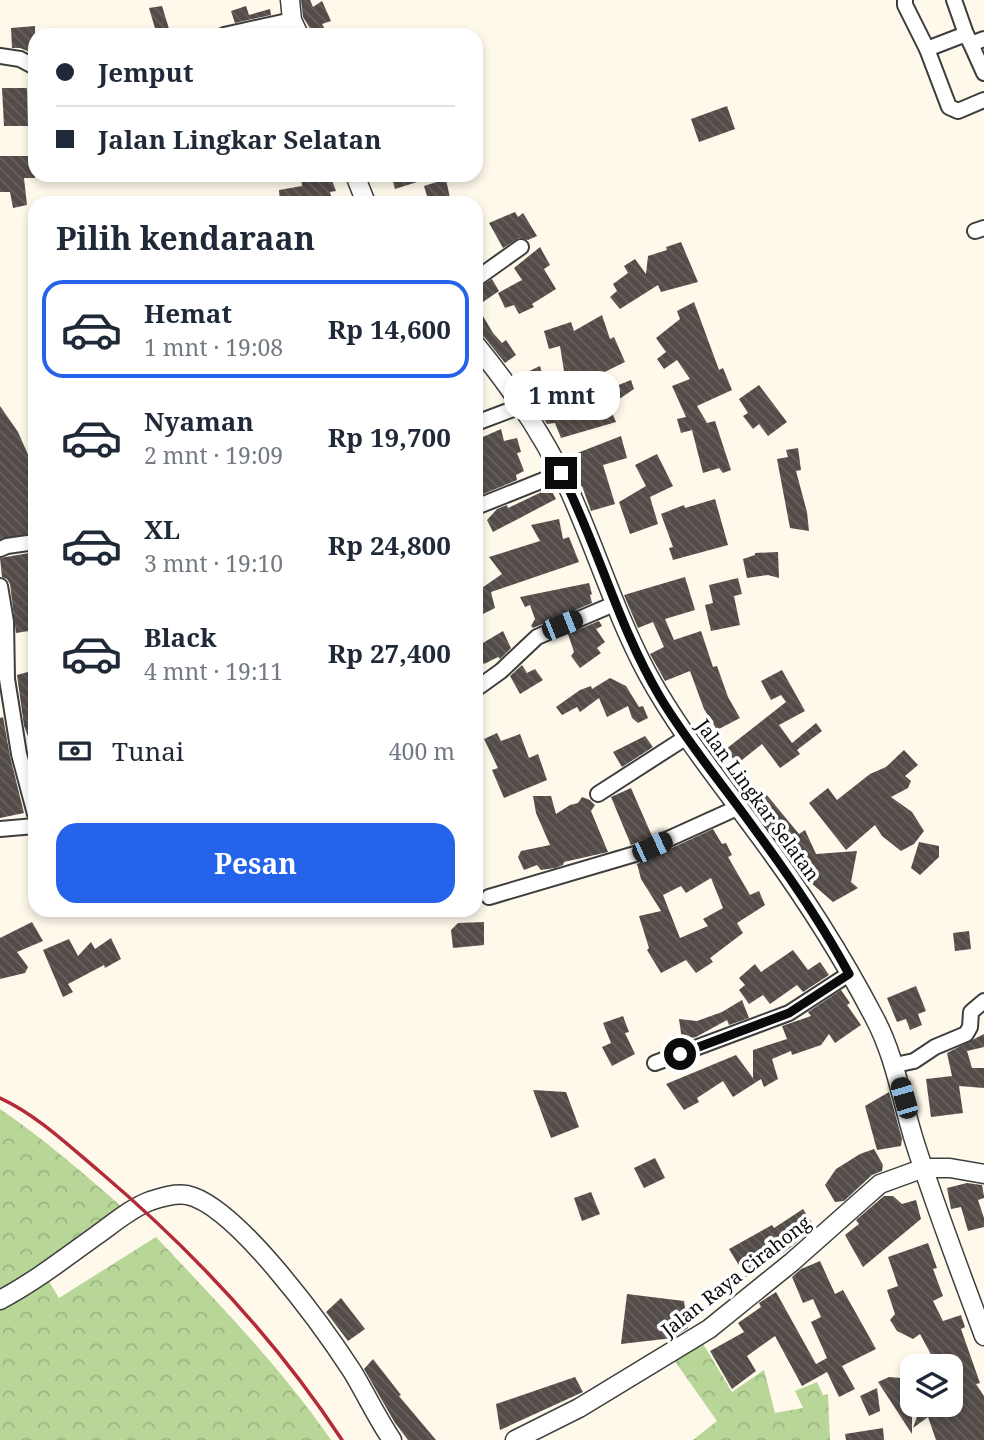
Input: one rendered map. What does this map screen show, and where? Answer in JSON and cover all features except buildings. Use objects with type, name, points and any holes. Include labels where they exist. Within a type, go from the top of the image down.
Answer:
[{"type":"street","points":[[290,0],[296,27]]},
{"type":"street","points":[[905,0],[951,110],[958,111],[984,100]]},
{"type":"street","points":[[954,0],[974,39],[984,73]]},
{"type":"street","points":[[927,49],[974,39]]},
{"type":"street","points":[[0,56],[20,59],[28,63]]},
{"type":"street","points":[[483,274],[521,247]]},
{"type":"street","name":"Jalan Lingkar Selatan","points":[[483,358],[521,406],[546,444],[582,519],[614,604],[644,667],[685,738],[739,807],[817,918],[886,1040],[923,1168],[984,1336]]},
{"type":"street","points":[[483,421],[521,406]]},
{"type":"street","points":[[483,504],[561,473]]},
{"type":"street","points":[[0,549],[28,543]]},
{"type":"street","points":[[0,586],[6,622],[7,679],[19,754],[28,788]]},
{"type":"street","points":[[483,682],[501,671],[537,637],[614,604]]},
{"type":"street","points":[[598,794],[685,738]]},
{"type":"street","points":[[489,897],[635,854],[739,807]]},
{"type":"street","points":[[0,829],[28,827]]},
{"type":"street","points":[[655,1063],[789,1013],[849,974]]},
{"type":"street","points":[[895,1065],[914,1060],[935,1047],[966,1034],[970,1027],[971,1012],[984,1001]]},
{"type":"street","name":"Jalan Raya Cirahong","points":[[515,1440],[579,1408],[709,1329],[792,1262],[880,1184],[923,1168],[950,1168],[984,1174]]},
{"type":"street","points":[[0,1300],[36,1279],[140,1205],[169,1195],[186,1195],[219,1212],[282,1277],[323,1328],[354,1374],[392,1440]]},
{"type":"green space","points":[[0,1109],[64,1158],[125,1210],[0,1292]]},
{"type":"green space","points":[[156,1237],[269,1360],[331,1440],[0,1440],[0,1308],[47,1278],[59,1298]]},
{"type":"green space","points":[[702,1342],[732,1392],[764,1370],[775,1413],[803,1408],[795,1391],[817,1382],[823,1395],[828,1394],[830,1440],[693,1440],[717,1421],[674,1360]]},
{"type":"railway","points":[[0,1098],[27,1113],[64,1141],[167,1232],[260,1331],[289,1366],[342,1440]]},
{"type":"route","points":[[561,473],[582,519],[614,604],[660,698],[685,738],[817,918],[849,974],[789,1013],[680,1054]]}]
